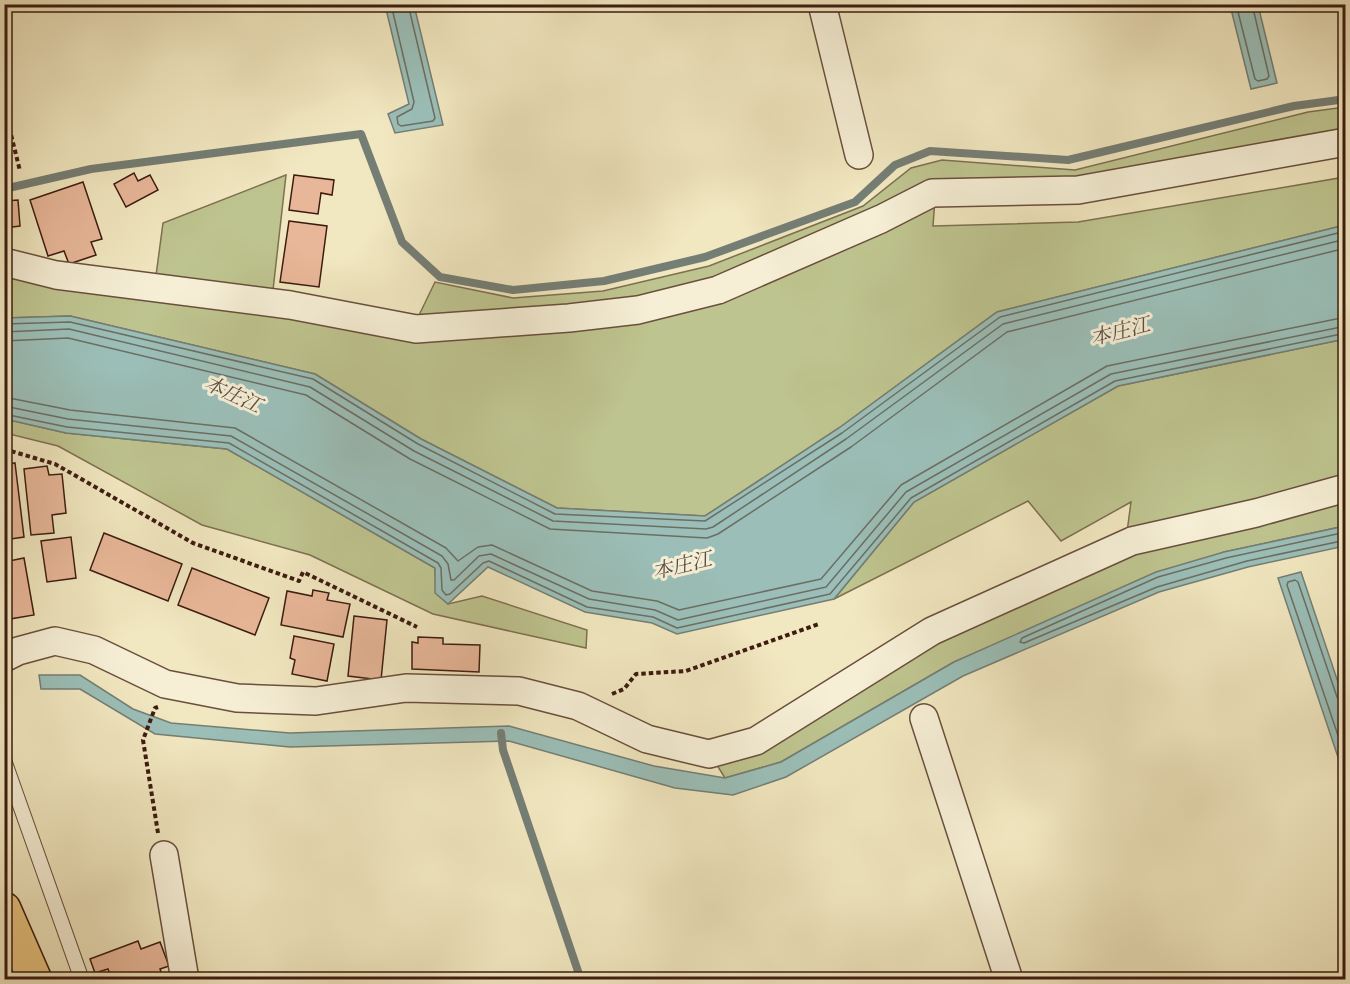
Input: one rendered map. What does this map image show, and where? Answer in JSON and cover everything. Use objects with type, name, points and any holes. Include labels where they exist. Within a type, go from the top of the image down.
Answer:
[{"type":"highway","points":[[4,909],[35,980]]},
{"type":"street","points":[[822,4],[859,155]]},
{"type":"street","points":[[4,262],[56,275],[290,305],[416,329],[569,318],[638,310],[718,290],[881,219],[932,193],[1078,190],[1346,142]]},
{"type":"street","points":[[4,658],[18,651],[56,641],[94,650],[165,684],[237,698],[316,700],[406,688],[519,691],[578,706],[647,739],[709,754],[756,741],[932,631],[1132,541],[1256,513],[1346,488]]},
{"type":"street","points":[[924,718],[1010,980]]},
{"type":"street","points":[[164,855],[185,980]]},
{"type":"lane","points":[[4,760],[82,980]]},
{"type":"path","points":[[4,106],[21,171]]},
{"type":"path","points":[[4,449],[55,464],[193,543],[300,581],[303,572],[417,627]]},
{"type":"path","points":[[578,706],[624,689],[636,674],[686,671],[819,624]]},
{"type":"path","points":[[155,708],[143,740],[158,835],[164,855]]},
{"type":"green space","points":[[1345,107],[1345,136],[935,199],[933,226],[1078,222],[1345,177],[1345,225],[997,312],[839,428],[705,516],[557,508],[421,439],[315,374],[70,316],[5,318],[4,269],[410,334],[435,282],[513,298],[603,291],[709,266],[863,206],[911,168],[942,160],[1075,170],[1308,112]]},
{"type":"green space","points":[[286,175],[272,299],[155,283],[163,223]]},
{"type":"green space","points":[[1345,339],[1345,526],[1224,552],[954,662],[781,762],[725,778],[704,744],[761,726],[1127,532],[1131,502],[1061,541],[1028,501],[834,599],[914,502],[1118,386]]},
{"type":"green space","points":[[5,419],[66,433],[227,449],[435,568],[436,593],[448,604],[482,596],[587,630],[586,648],[433,614],[310,555],[202,525],[58,446],[5,433]]},
{"type":"water","points":[[385,5],[414,5],[443,125],[395,133],[388,114],[409,104]]},
{"type":"water","points":[[1230,5],[1258,5],[1277,83],[1251,89]]},
{"type":"water","name":"本庄江","points":[[1345,225],[1345,339],[1118,386],[914,502],[834,599],[677,634],[652,623],[585,612],[488,567],[448,604],[435,593],[435,568],[227,449],[66,433],[5,419],[5,318],[70,316],[315,374],[421,439],[557,508],[705,516],[839,428],[997,312]]},
{"type":"water","points":[[1345,526],[1345,546],[1248,567],[1159,592],[963,676],[786,777],[733,795],[675,788],[509,741],[290,747],[155,734],[80,689],[41,689],[39,675],[80,675],[133,709],[171,723],[290,733],[509,726],[654,766],[725,778],[781,762],[954,662],[1156,572],[1224,552]]},
{"type":"water","points":[[1301,572],[1345,703],[1345,778],[1278,578]]},
{"type":"building","points":[[134,173],[138,181],[150,175],[158,190],[126,207],[114,184]]},
{"type":"building","points":[[294,175],[334,180],[332,195],[321,193],[318,214],[289,210]]},
{"type":"building","points":[[83,182],[102,239],[91,242],[96,255],[69,264],[64,251],[48,256],[30,200]]},
{"type":"building","points":[[18,200],[20,226],[4,228],[4,201]]},
{"type":"building","points":[[289,221],[327,226],[319,287],[280,282]]},
{"type":"building","points":[[15,463],[24,537],[4,540],[4,465]]},
{"type":"building","points":[[47,466],[49,475],[62,474],[66,513],[52,515],[54,533],[31,535],[24,469]]},
{"type":"building","points":[[104,533],[182,564],[168,601],[90,570]]},
{"type":"building","points":[[71,537],[76,578],[47,582],[41,541]]},
{"type":"building","points":[[24,558],[34,615],[4,620],[4,562]]},
{"type":"building","points":[[192,568],[269,598],[255,635],[178,605]]},
{"type":"building","points":[[313,590],[329,593],[327,600],[350,604],[343,637],[281,625],[287,591],[312,596]]},
{"type":"building","points":[[354,616],[387,620],[381,680],[348,676]]},
{"type":"building","points":[[294,636],[334,644],[327,681],[292,674],[295,660],[290,658]]},
{"type":"building","points":[[418,637],[443,638],[443,644],[480,645],[479,672],[412,669],[412,642],[418,643]]},
{"type":"building","points":[[138,941],[141,949],[160,942],[169,966],[160,969],[164,980],[112,980],[108,969],[95,973],[90,959]]},
{"type":"waterway","points":[[4,189],[91,169],[361,134],[402,242],[440,277],[513,290],[604,281],[705,257],[855,202],[895,165],[930,151],[1068,160],[1294,106],[1346,99]]},
{"type":"waterway","points":[[501,733],[503,750],[581,980]]}]
